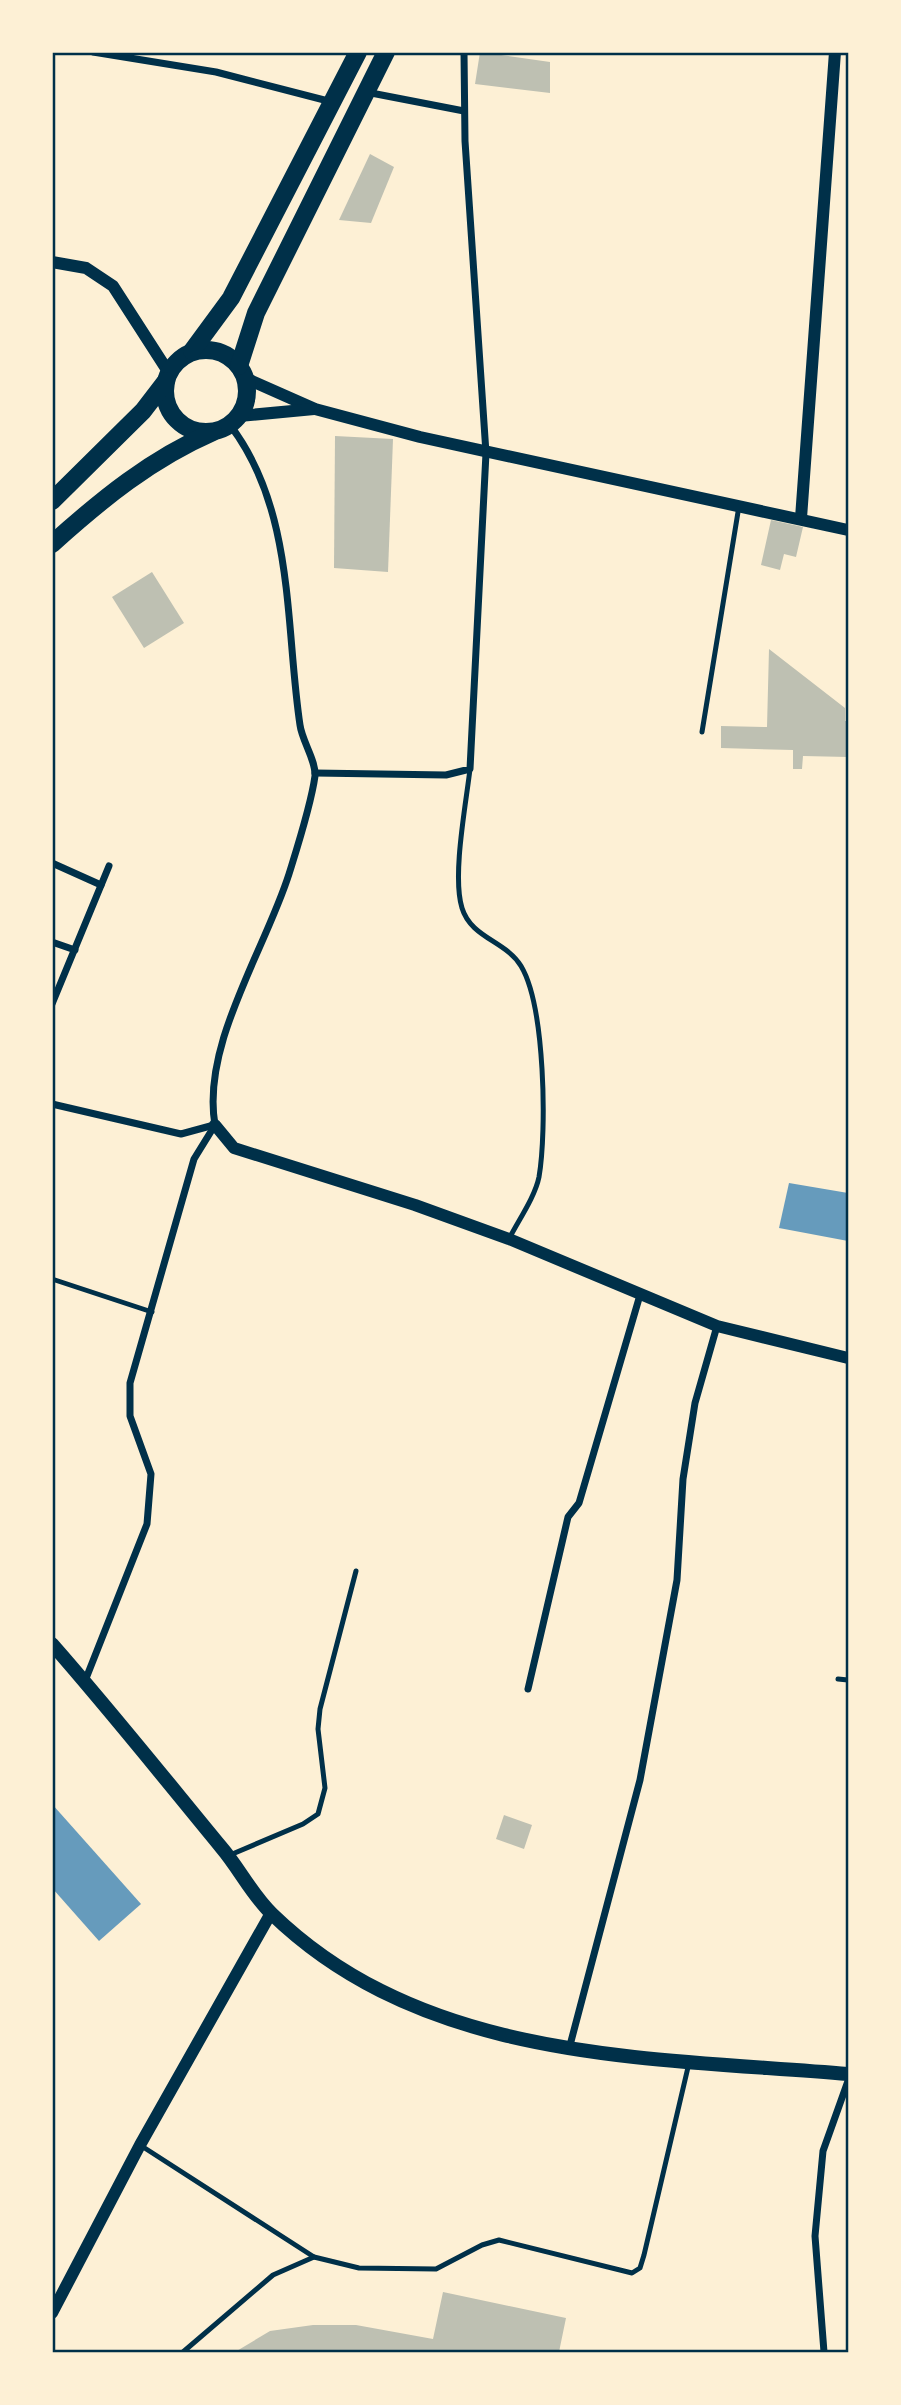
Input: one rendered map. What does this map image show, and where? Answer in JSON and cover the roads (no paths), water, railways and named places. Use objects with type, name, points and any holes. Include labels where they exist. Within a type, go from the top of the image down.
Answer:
[{"type":"main road","points":[[52,501],[143,411],[175,364],[192,351],[230,298],[358,52]]},
{"type":"main road","points":[[52,544],[102,499],[174,449],[228,424],[245,404],[242,372],[256,313],[386,52]]},
{"type":"main road","points":[[192,351],[218,351],[242,372]]},
{"type":"main road","points":[[168,377],[169,409],[177,420],[202,432],[228,424]]},
{"type":"main road","points":[[52,1644],[229,1855],[271,1913],[341,1971],[435,2017],[569,2050],[849,2074]]},
{"type":"street","points":[[93,52],[216,72],[332,102]]},
{"type":"street","points":[[315,774],[446,775],[470,769],[486,453],[464,111],[464,52]]},
{"type":"street","points":[[801,518],[835,52]]},
{"type":"street","points":[[365,92],[464,111]]},
{"type":"street","points":[[52,262],[86,268],[113,286],[168,377]]},
{"type":"street","points":[[242,372],[315,409],[486,453],[849,530]]},
{"type":"street","points":[[315,409],[228,424],[246,447],[269,506],[282,557],[288,583],[300,728],[315,774],[289,875],[249,972],[214,1072],[211,1100],[215,1125],[234,1148],[415,1205],[509,1239],[716,1326],[849,1358]]},
{"type":"street","points":[[52,863],[102,885]]},
{"type":"street","points":[[52,1004],[109,866]]},
{"type":"street","points":[[52,942],[75,950]]},
{"type":"street","points":[[52,1104],[181,1134],[215,1125]]},
{"type":"street","points":[[85,1681],[147,1524],[151,1475],[130,1416],[130,1383],[194,1159],[215,1125]]},
{"type":"street","points":[[528,1689],[568,1517],[579,1503],[583,1491],[640,1295]]},
{"type":"street","points":[[569,2050],[640,1780],[677,1580],[683,1479],[695,1403],[716,1326]]},
{"type":"street","points":[[53,2312],[139,2145],[271,1913]]},
{"type":"street","points":[[824,2353],[815,2236],[823,2151],[849,2081]]},
{"type":"lane","points":[[702,732],[739,506]]},
{"type":"lane","points":[[470,769],[459,882],[461,907],[470,925],[510,953],[521,965],[532,990],[543,1075],[538,1179],[509,1239]]},
{"type":"lane","points":[[52,1279],[152,1312]]},
{"type":"lane","points":[[229,1855],[303,1824],[318,1814],[325,1788],[318,1729],[320,1709],[356,1571]]},
{"type":"lane","points":[[838,1679],[849,1680]]},
{"type":"lane","points":[[139,2145],[314,2257],[359,2268],[436,2269],[482,2245],[499,2240],[632,2273],[640,2268],[644,2255],[690,2060]]},
{"type":"lane","points":[[183,2353],[273,2275],[314,2257]]},
{"type":"water","points":[[789,1183],[848,1193],[848,1241],[779,1228]]},
{"type":"water","points":[[52,1804],[141,1904],[99,1941],[53,1889]]}]
